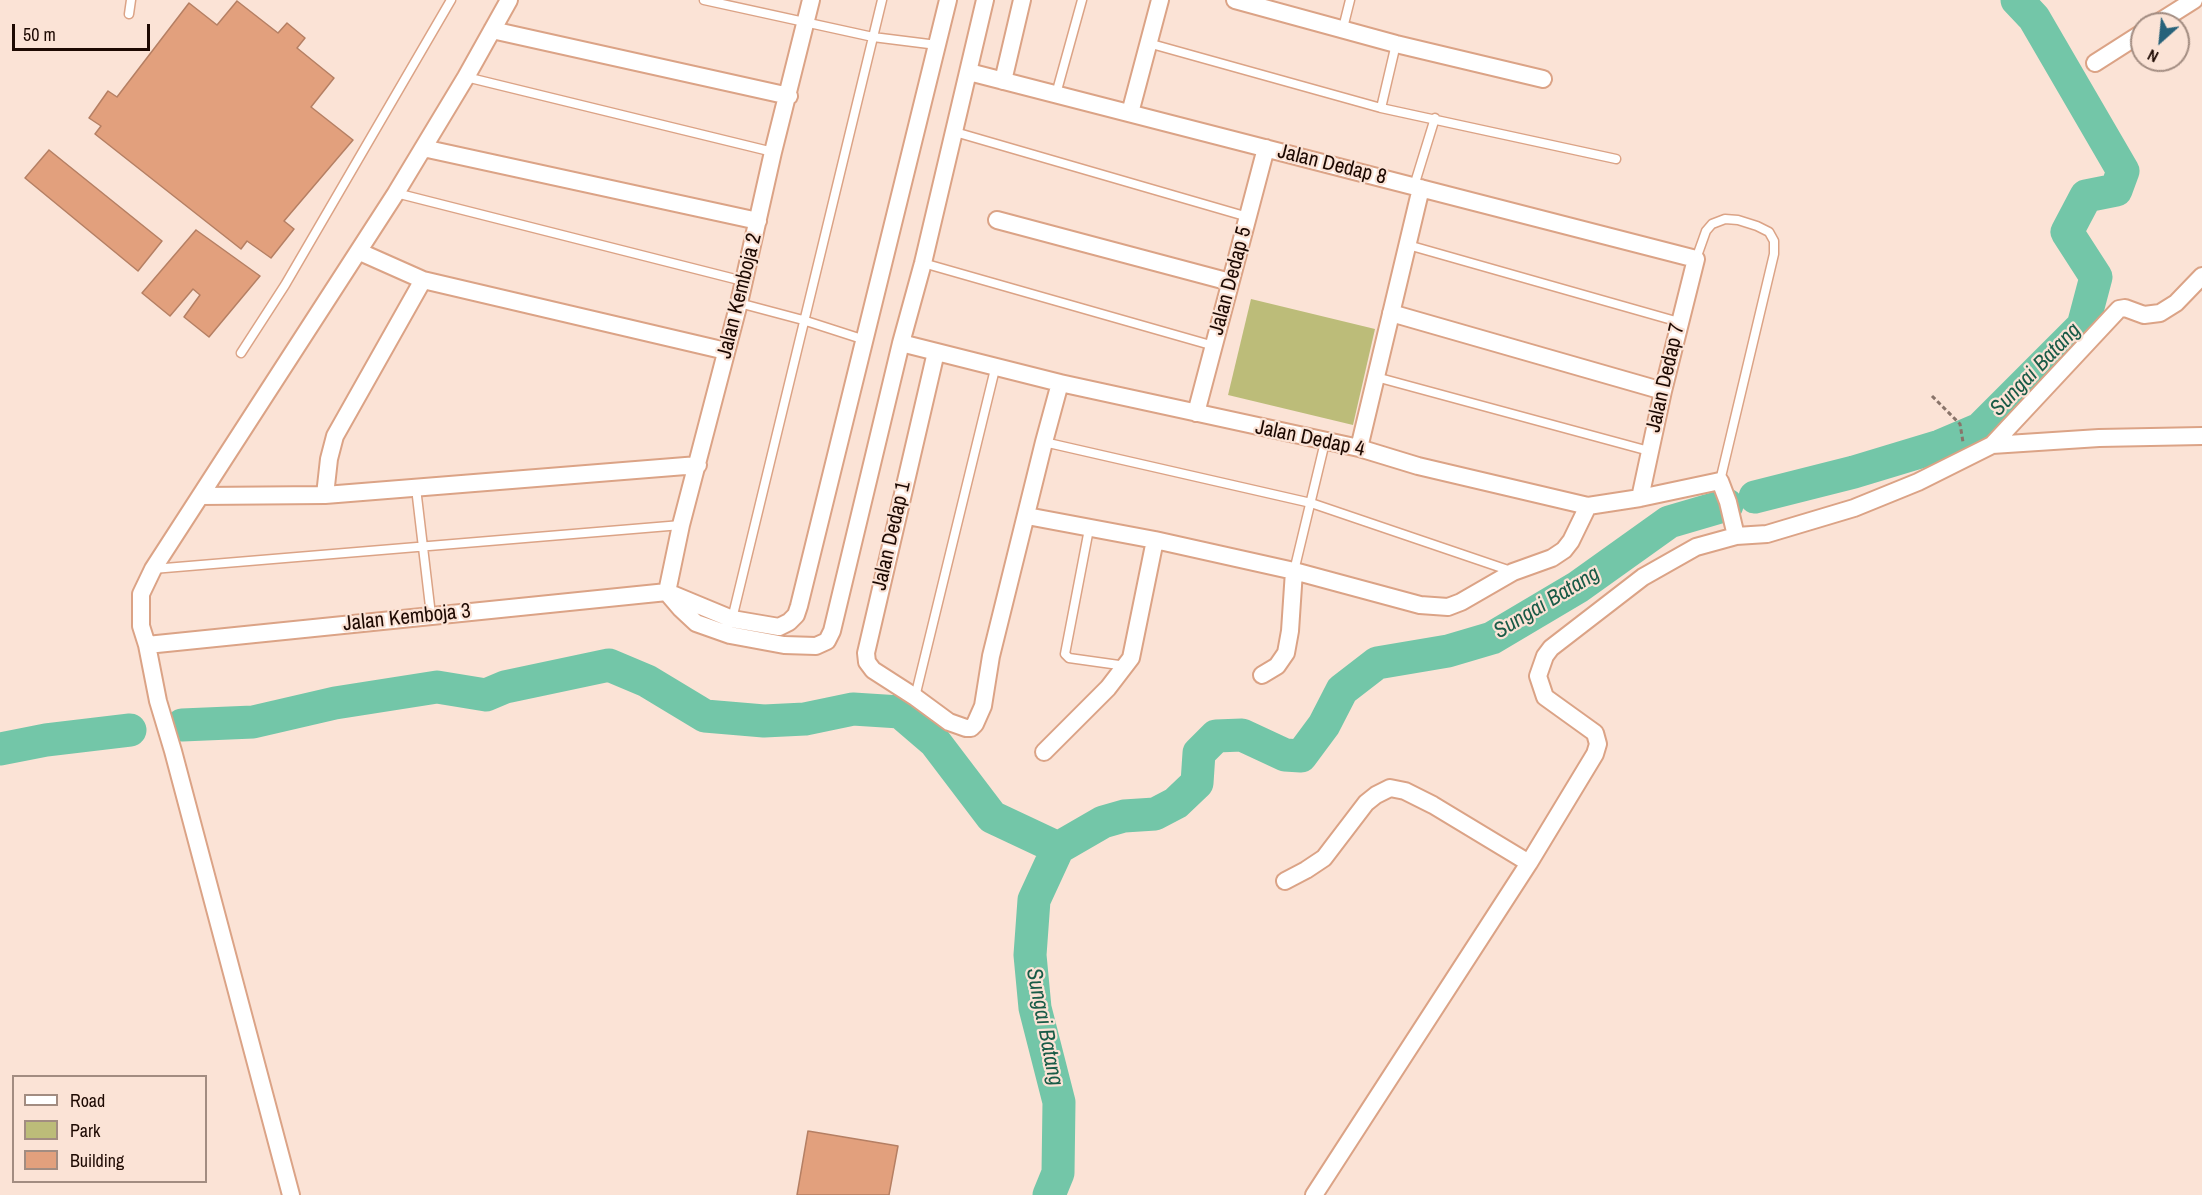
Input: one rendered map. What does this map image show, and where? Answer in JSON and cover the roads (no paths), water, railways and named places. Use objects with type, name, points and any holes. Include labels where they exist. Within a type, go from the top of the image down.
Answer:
[{"type":"street","points":[[291,1195],[158,701],[141,626],[141,594],[153,569],[360,252],[466,77],[509,0]]},
{"type":"street","name":"Jalan Kemboja 2","points":[[667,591],[681,525],[739,303],[773,152],[812,0]]},
{"type":"street","points":[[667,591],[732,619],[779,627],[796,615],[948,0]]},
{"type":"street","points":[[667,591],[696,623],[730,635],[784,645],[816,646],[827,641],[832,631],[986,0]]},
{"type":"street","points":[[1003,81],[1022,0]]},
{"type":"street","points":[[1130,114],[1160,0]]},
{"type":"street","points":[[1235,0],[1396,44],[1543,79]]},
{"type":"street","points":[[2175,12],[2194,0]]},
{"type":"street","points":[[492,30],[789,96]]},
{"type":"street","points":[[2095,63],[2130,41]]},
{"type":"street","name":"Jalan Dedap 8","points":[[969,72],[1696,259]]},
{"type":"street","points":[[423,148],[758,221]]},
{"type":"street","name":"Jalan Dedap 5","points":[[1196,413],[1266,148]]},
{"type":"street","points":[[1359,448],[1408,245],[1418,187]]},
{"type":"street","points":[[997,220],[1230,282]]},
{"type":"street","points":[[360,252],[423,280],[726,351]]},
{"type":"street","name":"Jalan Dedap 7","points":[[1640,498],[1649,450],[1696,259]]},
{"type":"street","points":[[1314,1195],[1588,768],[1598,744],[1595,733],[1545,697],[1540,688],[1538,676],[1545,656],[1551,648],[1643,577],[1696,547],[1736,536],[1767,534],[1854,508],[1918,482],[1992,446],[2118,309],[2125,308],[2144,315],[2160,313],[2175,303],[2202,276]]},
{"type":"street","points":[[325,495],[329,459],[335,436],[423,280]]},
{"type":"street","points":[[1391,313],[1663,391]]},
{"type":"street","name":"Jalan Dedap 4","points":[[901,343],[1060,383],[1359,448],[1418,466],[1588,506],[1640,498],[1720,481]]},
{"type":"street","name":"Jalan Dedap 1","points":[[936,352],[866,653],[867,662],[873,670],[958,726],[971,728],[978,720],[983,706],[991,656],[1027,516]]},
{"type":"street","points":[[1060,383],[1027,516],[1155,540],[1294,571],[1420,605],[1448,607],[1513,572],[1552,558],[1564,550],[1571,541],[1588,506]]},
{"type":"street","points":[[1992,446],[2099,438],[2202,436]]},
{"type":"street","points":[[201,496],[325,495],[698,465]]},
{"type":"street","points":[[1720,481],[1728,502],[1736,536]]},
{"type":"street","points":[[1044,752],[1108,688],[1126,666],[1134,651],[1155,540]]},
{"type":"street","points":[[1262,675],[1277,666],[1286,652],[1290,631],[1294,571]]},
{"type":"street","name":"Jalan Kemboja 3","points":[[147,645],[667,591]]},
{"type":"street","points":[[1285,881],[1324,858],[1366,803],[1390,788],[1405,791],[1433,805],[1529,863]]},
{"type":"lane","points":[[129,14],[131,0]]},
{"type":"lane","points":[[241,353],[285,285],[451,0]]},
{"type":"lane","points":[[704,0],[873,37],[937,45]]},
{"type":"lane","points":[[732,619],[882,0]]},
{"type":"lane","points":[[1056,94],[1082,0]]},
{"type":"lane","points":[[1343,28],[1350,0]]},
{"type":"lane","points":[[1148,43],[1381,108],[1616,159]]},
{"type":"lane","points":[[1381,108],[1396,44]]},
{"type":"lane","points":[[466,77],[773,152]]},
{"type":"lane","points":[[1418,187],[1435,118]]},
{"type":"lane","points":[[955,132],[1248,217]]},
{"type":"lane","points":[[396,193],[743,281]]},
{"type":"lane","points":[[1696,259],[1706,231],[1712,224],[1725,219],[1738,220],[1757,226],[1769,232],[1774,241],[1774,254],[1720,481]]},
{"type":"lane","points":[[1408,245],[1679,322]]},
{"type":"lane","points":[[923,263],[1214,346]]},
{"type":"lane","points":[[739,303],[865,340]]},
{"type":"lane","points":[[915,697],[996,366]]},
{"type":"lane","points":[[1376,377],[1649,450]]},
{"type":"lane","points":[[1044,442],[1311,503],[1513,572]]},
{"type":"lane","points":[[1294,571],[1325,442]]},
{"type":"lane","points":[[416,488],[431,615]]},
{"type":"lane","points":[[153,569],[681,525]]},
{"type":"lane","points":[[1089,529],[1065,654],[1069,658],[1126,666]]},
{"type":"waterway","name":"Sungai Batang","points":[[1755,497],[1854,472],[1940,446],[1980,429],[2083,326],[2096,277],[2067,232],[2086,196],[2116,190],[2123,171],[2034,18],[2017,0]]},
{"type":"waterway","name":"Sungai Batang","points":[[1049,1195],[1058,1173],[1059,1102],[1035,1008],[1030,955],[1034,900],[1058,848],[1103,822],[1124,816],[1155,814],[1176,803],[1197,783],[1199,753],[1216,736],[1242,735],[1285,755],[1301,756],[1324,725],[1342,690],[1377,663],[1448,651],[1492,638],[1578,587],[1669,522],[1727,505]]},
{"type":"waterway","points":[[182,725],[253,722],[335,703],[437,687],[486,695],[505,687],[609,665],[647,681],[705,716],[764,721],[805,719],[853,709],[900,712],[935,742],[992,817],[1058,848]]},
{"type":"waterway","points":[[0,749],[46,740],[130,730]]}]
